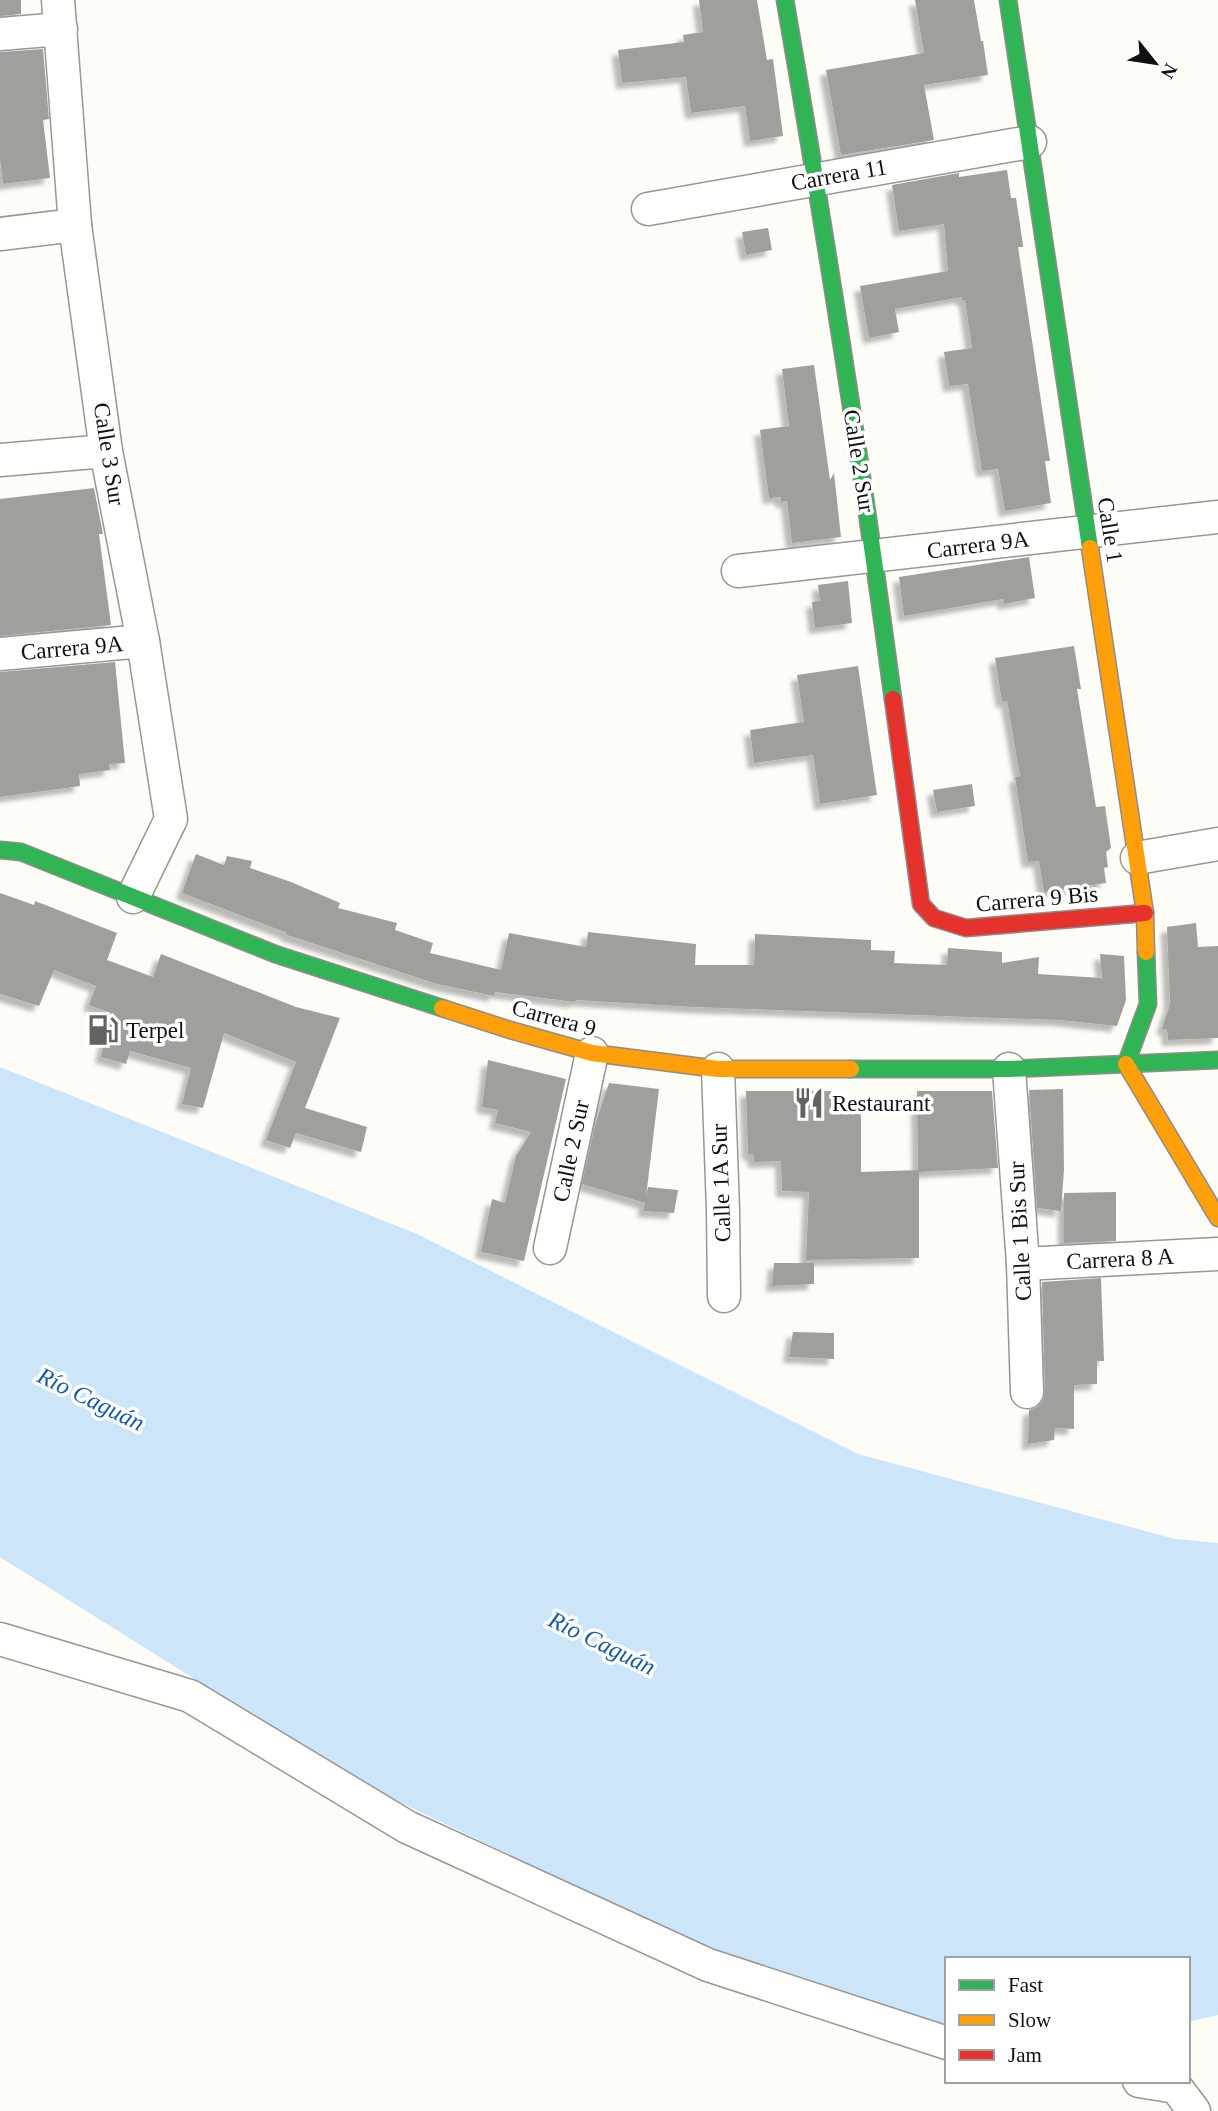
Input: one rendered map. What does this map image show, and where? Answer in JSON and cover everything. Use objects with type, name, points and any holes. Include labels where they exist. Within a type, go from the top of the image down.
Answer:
[{"type":"street","name":"Calle 2 Sur","points":[[785,0],[816,180],[874,557],[921,904],[934,918]]},
{"type":"street","name":"Calle 1","points":[[1008,0],[1145,913],[1148,1004],[1126,1063]]},
{"type":"street","points":[[0,34],[60,15]]},
{"type":"street","name":"Calle 3 Sur","points":[[60,15],[75,225],[106,451],[143,641],[171,818],[133,897]]},
{"type":"street","name":"Carrera 11","points":[[648,209],[1030,142]]},
{"type":"street","points":[[0,234],[75,225]]},
{"type":"street","points":[[0,460],[106,451]]},
{"type":"street","name":"Carrera 9A","points":[[738,571],[1218,517]]},
{"type":"street","name":"Carrera 9A","points":[[0,654],[143,641]]},
{"type":"street","points":[[1137,859],[1218,844]]},
{"type":"street","name":"Carrera 9","points":[[0,850],[21,852],[275,954],[510,1030],[592,1053],[718,1069],[1009,1069],[1218,1060]]},
{"type":"street","name":"Carrera 9 Bis","points":[[934,918],[966,928],[1145,913]]},
{"type":"street","name":"Calle 2 Sur","points":[[550,1248],[592,1053]]},
{"type":"street","points":[[1126,1063],[1218,1218]]},
{"type":"street","name":"Calle 1A Sur","points":[[718,1069],[724,1296]]},
{"type":"street","name":"Calle 1 Bis Sur","points":[[1009,1069],[1023,1264],[1027,1392]]},
{"type":"street","name":"Carrera 8 A","points":[[1023,1264],[1218,1254]]},
{"type":"street","points":[[0,1639],[190,1696],[407,1827],[708,1965],[945,2042]]},
{"type":"street","points":[[1151,2083],[1176,2087],[1194,2111]]},
{"type":"water","name":"Río Caguán","points":[[0,1067],[417,1234],[858,1454],[1175,1539],[1218,1543],[1218,2015],[1190,2022],[1190,1957],[945,1957],[945,2027],[721,1956],[362,1784],[0,1557]]},
{"type":"building","points":[[0,0],[21,0],[21,14],[0,16]]},
{"type":"building","points":[[699,0],[757,0],[767,60],[773,59],[783,136],[750,141],[745,106],[691,113],[686,77],[622,83],[618,50],[684,42],[683,35],[703,32]]},
{"type":"building","points":[[915,0],[974,0],[988,75],[924,85],[934,140],[841,155],[826,70],[924,53]]},
{"type":"building","points":[[43,49],[49,119],[43,120],[50,178],[3,184],[0,159],[0,52]]},
{"type":"building","points":[[1007,170],[1011,198],[1016,198],[1023,245],[1018,247],[1050,461],[1045,461],[1051,503],[1005,511],[998,469],[982,471],[968,384],[949,386],[944,352],[972,348],[965,300],[962,300],[962,297],[895,309],[899,332],[869,338],[860,286],[948,271],[944,224],[899,231],[892,185],[959,173],[959,177]]},
{"type":"building","points":[[768,228],[772,250],[746,255],[742,232]]},
{"type":"building","points":[[814,365],[830,480],[834,473],[841,537],[792,543],[787,501],[781,502],[781,497],[769,498],[760,430],[789,426],[782,369]]},
{"type":"building","points":[[94,488],[103,534],[99,534],[111,625],[0,636],[0,499]]},
{"type":"building","points":[[1029,557],[1035,598],[1004,604],[1003,599],[904,616],[899,577]]},
{"type":"building","points":[[848,581],[852,623],[815,628],[812,602],[820,601],[818,585]]},
{"type":"building","points":[[1074,646],[1081,689],[1077,689],[1096,807],[1105,806],[1111,848],[1106,852],[1106,883],[1044,892],[1039,861],[1028,862],[1015,777],[1020,776],[1007,701],[1002,702],[995,658]]},
{"type":"building","points":[[115,662],[125,763],[109,764],[110,770],[79,774],[80,786],[0,797],[0,672]]},
{"type":"building","points":[[858,666],[877,795],[820,804],[813,755],[754,763],[750,730],[804,722],[797,675]]},
{"type":"building","points":[[972,784],[975,806],[937,812],[933,790]]},
{"type":"building","points":[[196,854],[224,865],[227,856],[252,861],[250,868],[340,903],[338,908],[397,923],[395,930],[433,943],[430,953],[501,970],[509,933],[586,947],[588,932],[696,944],[695,965],[754,965],[755,934],[871,940],[871,950],[895,951],[894,963],[947,965],[948,948],[1002,952],[1002,963],[1039,957],[1038,974],[1102,978],[1100,954],[1124,956],[1126,1000],[1117,1026],[1060,1020],[575,1002],[495,992],[494,996],[437,984],[287,935],[182,893]]},
{"type":"building","points":[[0,893],[34,905],[35,901],[117,933],[107,960],[153,977],[161,954],[296,1007],[340,1018],[305,1108],[367,1127],[361,1152],[296,1133],[290,1148],[266,1140],[296,1062],[224,1033],[203,1108],[182,1104],[191,1068],[130,1051],[126,1064],[101,1057],[111,1013],[89,1005],[96,986],[54,970],[39,1006],[0,994]]},
{"type":"building","points":[[1196,923],[1198,947],[1218,946],[1218,1038],[1168,1040],[1167,1029],[1162,1029],[1170,1004],[1167,927]]},
{"type":"building","points":[[488,1060],[566,1079],[524,1261],[481,1252],[492,1199],[505,1203],[516,1156],[531,1132],[495,1123],[498,1110],[482,1107]]},
{"type":"building","points":[[609,1083],[659,1089],[646,1197],[648,1187],[678,1190],[674,1213],[643,1211],[645,1203],[582,1184],[595,1125]]},
{"type":"building","points":[[1063,1089],[1064,1170],[1061,1211],[1037,1208],[1029,1090]]},
{"type":"building","points":[[746,1091],[831,1091],[831,1096],[838,1096],[838,1103],[861,1100],[861,1172],[918,1170],[917,1091],[992,1091],[998,1168],[919,1172],[919,1258],[806,1260],[809,1192],[782,1191],[781,1161],[754,1162],[753,1154],[748,1154]]},
{"type":"building","points":[[1116,1192],[1116,1241],[1064,1243],[1064,1193]]},
{"type":"building","points":[[774,1263],[814,1263],[814,1284],[772,1286]]},
{"type":"building","points":[[1101,1278],[1104,1361],[1097,1361],[1097,1384],[1074,1385],[1074,1429],[1055,1428],[1054,1440],[1028,1444],[1029,1410],[1043,1401],[1045,1391],[1042,1282]]},
{"type":"building","points":[[793,1332],[834,1333],[834,1359],[789,1357]]},
{"type":"traffic: fast","points":[[785,0],[842,349],[893,699]]},
{"type":"traffic: fast","points":[[1008,0],[1090,548]]},
{"type":"traffic: fast","points":[[0,850],[21,852],[275,954],[442,1008]]},
{"type":"traffic: fast","points":[[1126,1064],[1148,1004],[1146,952]]},
{"type":"traffic: fast","points":[[851,1069],[1009,1069],[1218,1060]]},
{"type":"traffic: slow","points":[[1090,548],[1145,913],[1146,952]]},
{"type":"traffic: slow","points":[[442,1008],[592,1053],[718,1069],[851,1069]]},
{"type":"traffic: slow","points":[[1126,1064],[1218,1218]]},
{"type":"traffic: jam","points":[[893,699],[921,904],[934,918],[966,928],[1145,913]]},
{"type":"place","name":"Terpel","points":[[103,1030]]},
{"type":"place","name":"Restaurant","points":[[809,1103]]}]
